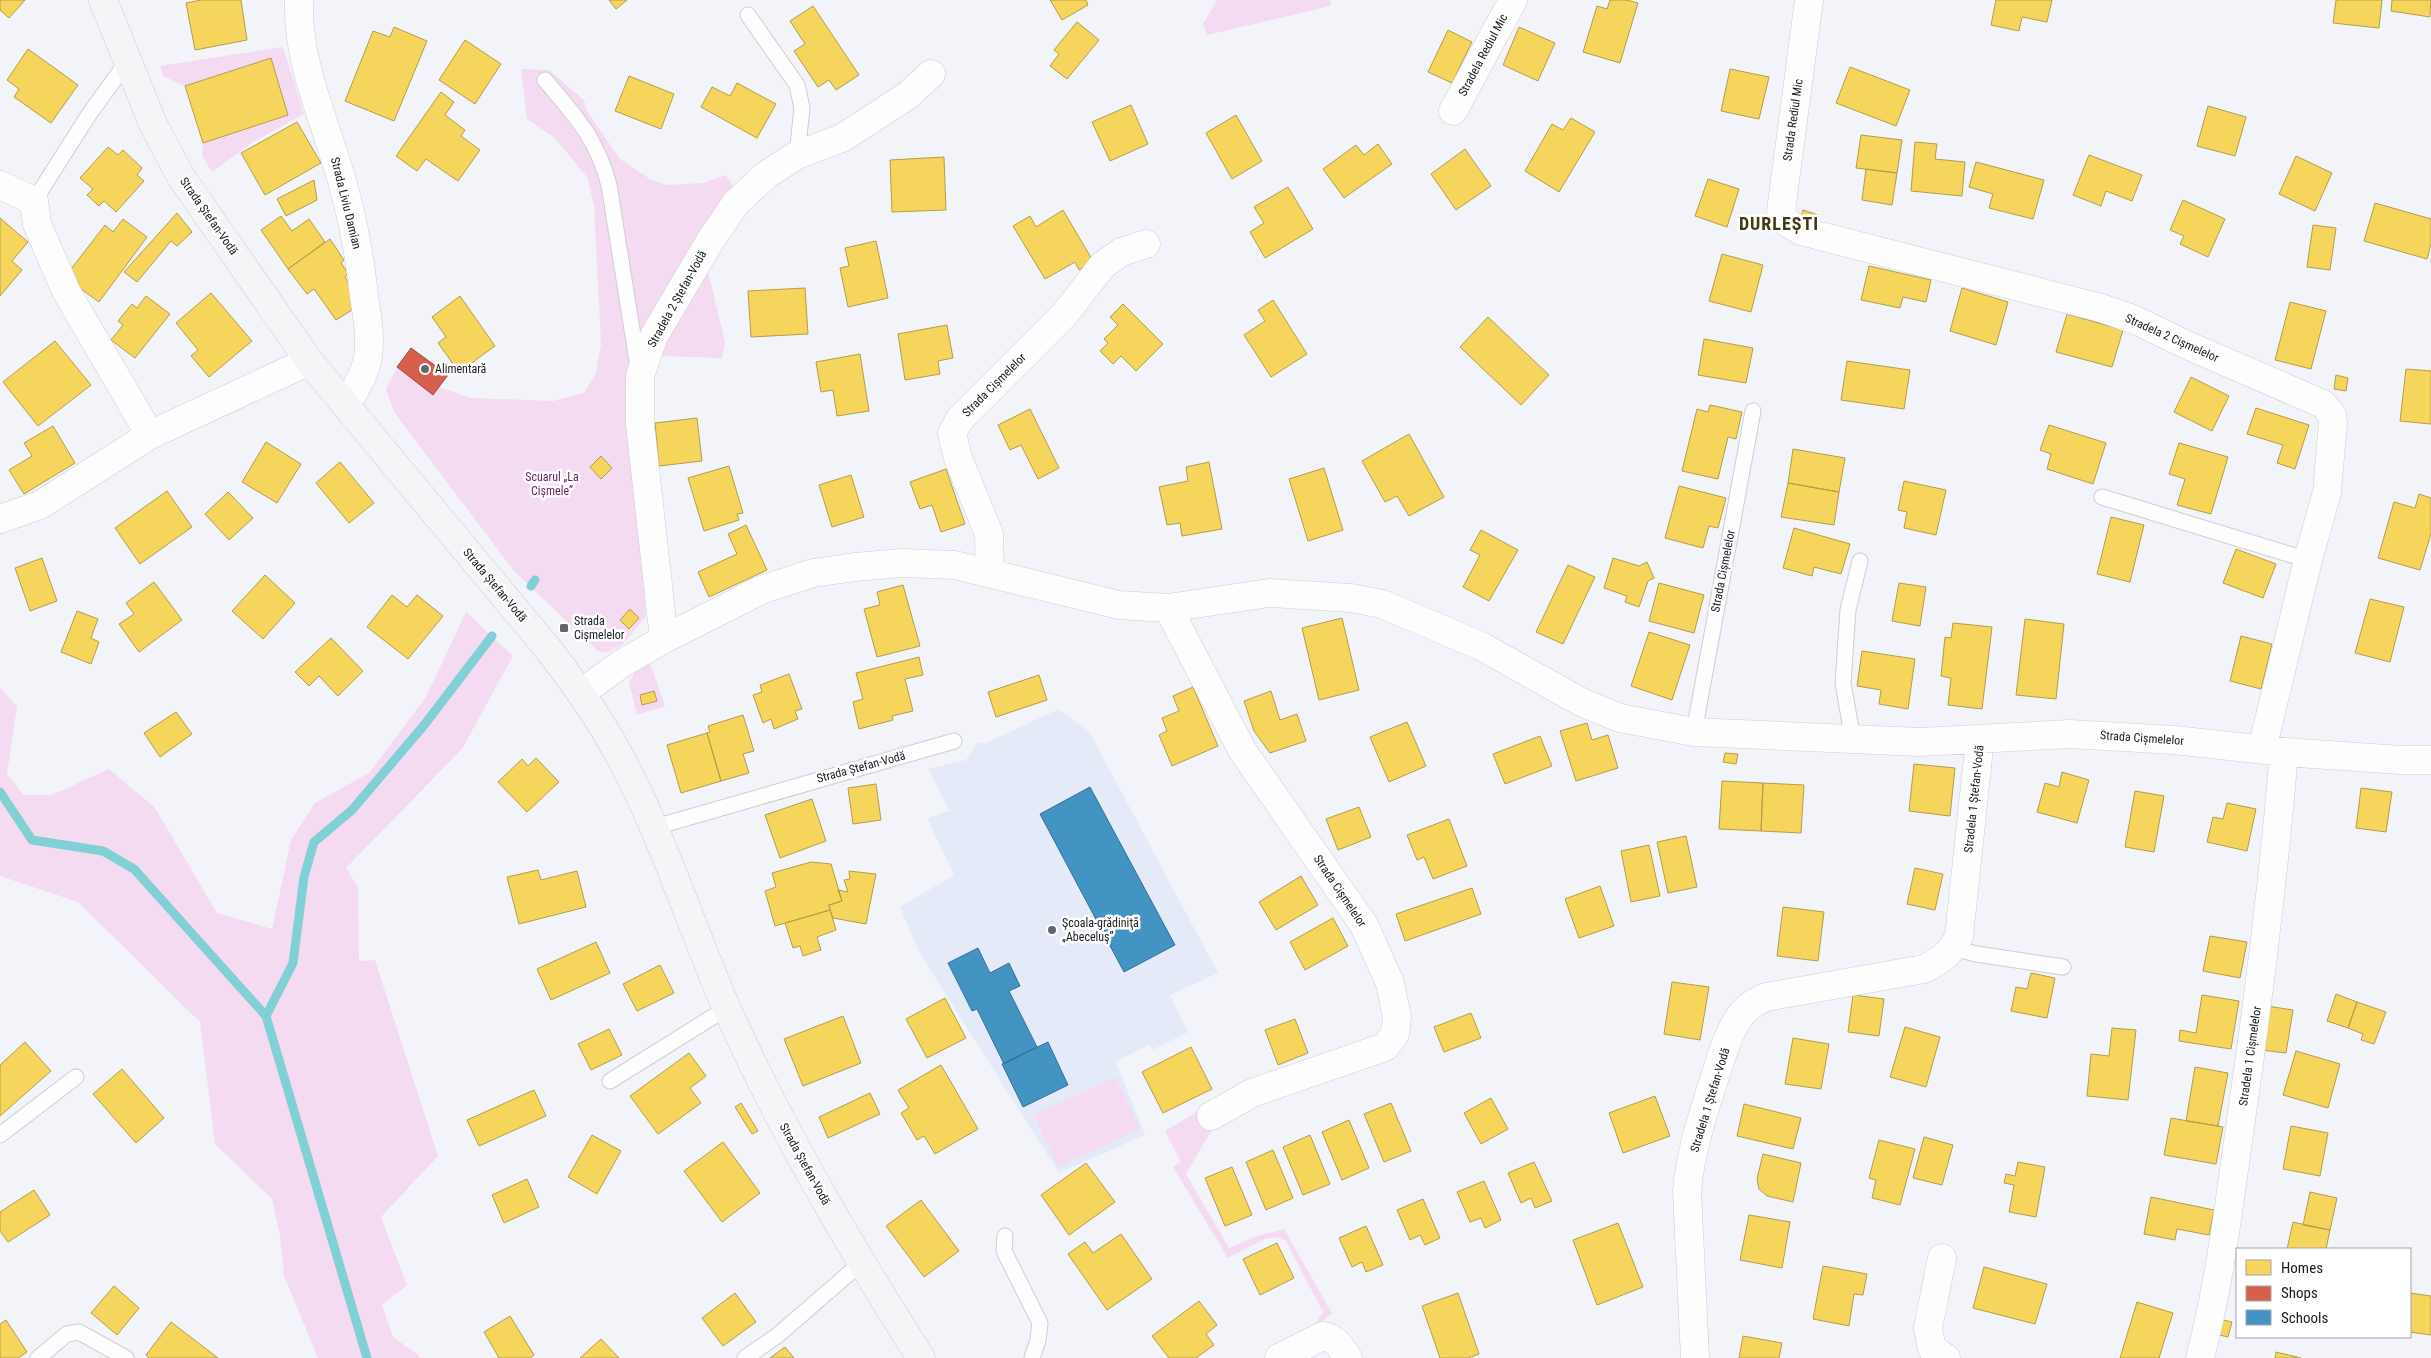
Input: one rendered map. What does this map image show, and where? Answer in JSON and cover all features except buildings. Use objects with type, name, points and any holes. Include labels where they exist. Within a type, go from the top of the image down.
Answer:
[{"type":"street","name":"Strada Ștefan-Vodă","points":[[104,0],[153,124],[181,177],[309,361],[548,649],[581,693],[614,746],[652,828],[727,1008],[777,1113],[861,1263],[921,1358]]},
{"type":"street","name":"Strada Liviu Damian","points":[[300,0],[299,17],[305,66],[337,166],[360,254],[369,333],[368,358],[359,383],[346,405]]},
{"type":"street","name":"Stradela Rediul Mic","points":[[1453,111],[1513,0]]},
{"type":"street","name":"Strada Rediul Mic","points":[[1800,231],[1786,222],[1781,211],[1809,0]]},
{"type":"street","name":"Stradela 2 Ștefan-Vodă","points":[[664,638],[640,424],[640,376],[647,352],[664,316],[694,266],[736,203],[766,176],[797,155],[842,138],[907,96],[930,74]]},
{"type":"street","points":[[0,185],[34,201],[37,224],[66,291],[150,435]]},
{"type":"street","name":"Stradela 2 Cișmelelor","points":[[1800,231],[2101,308],[2133,319],[2189,346],[2323,404],[2332,415],[2333,423],[2327,492],[2308,560],[2273,750]]},
{"type":"street","name":"Strada Cișmelelor","points":[[990,573],[989,534],[958,458],[952,434],[959,420],[1065,314],[1102,266],[1121,252],[1146,244]]},
{"type":"street","points":[[0,519],[40,505],[150,435],[309,361]]},
{"type":"street","name":"Strada Cișmelelor","points":[[581,693],[621,664],[664,638],[761,590],[813,573],[902,563],[955,565],[1119,605],[1168,608],[1269,593],[1350,598],[1382,604],[1481,646],[1581,702],[1620,718],[1694,732],[1920,742],[2070,734],[2431,760]]},
{"type":"street","name":"Strada Cișmelelor","points":[[1168,608],[1242,750],[1364,925],[1390,983],[1397,1017],[1395,1034],[1384,1048],[1252,1093],[1211,1116]]},
{"type":"street","name":"Stradela 1 Ștefan-Vodă","points":[[1695,1358],[1687,1191],[1689,1174],[1697,1136],[1718,1066],[1737,1020],[1752,1003],[1766,997],[1924,969],[1946,957],[1954,948],[1959,936],[1966,884],[1980,739]]},
{"type":"street","name":"Stradela 1 Cișmelelor","points":[[2200,1358],[2220,1267],[2251,1054],[2277,836],[2273,750]]},
{"type":"street","points":[[1942,1258],[1928,1328],[1932,1349],[1946,1358]]},
{"type":"street","points":[[1279,1358],[1323,1336],[1330,1337],[1337,1342],[1348,1358]]},
{"type":"lane","points":[[748,15],[797,85],[802,108],[797,155]]},
{"type":"lane","points":[[34,201],[90,113],[127,62]]},
{"type":"lane","points":[[545,80],[585,128],[601,157],[610,185],[640,376]]},
{"type":"lane","name":"Strada Cișmelelor","points":[[1694,732],[1753,411]]},
{"type":"lane","points":[[2102,497],[2308,560]]},
{"type":"lane","points":[[1853,740],[1843,683],[1848,610],[1860,561]]},
{"type":"lane","name":"Strada Ștefan-Vodă","points":[[652,828],[954,741]]},
{"type":"lane","points":[[1954,948],[1976,954],[2063,967]]},
{"type":"lane","points":[[610,1081],[727,1008]]},
{"type":"lane","points":[[0,1135],[76,1077]]},
{"type":"lane","points":[[1005,1236],[1004,1251],[1040,1323],[1038,1340],[1032,1358]]},
{"type":"lane","points":[[745,1358],[778,1335],[861,1263]]},
{"type":"lane","points":[[38,1358],[67,1334],[79,1332],[126,1358]]},
{"type":"shaded area","name":"Şcoala-grădiniţă „Abeceluş”","points":[[1059,709],[1090,733],[1218,973],[1170,995],[1188,1032],[1152,1050],[1149,1044],[1116,1062],[1145,1135],[1059,1173],[919,952],[900,907],[954,875],[927,818],[950,811],[928,769],[966,760],[977,742],[984,744]]},
{"type":"green space","points":[[1217,0],[1330,0],[1331,6],[1207,35],[1203,24]]},
{"type":"green space","points":[[283,47],[304,114],[253,142],[212,172],[202,156],[203,143],[288,115],[271,59],[185,86],[163,76],[160,66]]},
{"type":"green space","name":"Scuarul „La Cișmele”","points":[[521,69],[549,70],[584,100],[587,111],[620,159],[650,179],[666,185],[703,183],[726,175],[733,186],[641,342],[628,382],[646,617],[622,645],[606,653],[598,651],[514,571],[394,412],[386,389],[397,367],[433,395],[439,387],[470,398],[553,401],[584,393],[596,373],[601,344],[594,205],[587,177],[554,137],[527,119]]},
{"type":"green space","points":[[708,271],[725,342],[722,358],[657,356]]},
{"type":"green space","points":[[466,612],[513,656],[462,749],[346,868],[358,888],[359,961],[375,960],[438,1156],[381,1217],[407,1285],[382,1305],[393,1337],[422,1358],[318,1358],[284,1276],[280,1236],[272,1199],[215,1144],[200,1022],[78,902],[0,876],[0,688],[17,706],[7,774],[24,795],[52,795],[109,769],[155,808],[217,913],[272,929],[291,840],[315,803],[369,773],[426,697]]},
{"type":"green space","points":[[649,660],[665,706],[637,715],[629,683],[636,669]]},
{"type":"green space","points":[[1116,1077],[1140,1129],[1058,1167],[1034,1115]]},
{"type":"green space","points":[[1200,1110],[1213,1128],[1186,1174],[1229,1248],[1257,1236],[1284,1229],[1332,1313],[1312,1329],[1323,1312],[1286,1241],[1277,1237],[1265,1239],[1228,1258],[1173,1167],[1181,1162],[1165,1131]]},
{"type":"waterway","points":[[531,586],[535,580]]},
{"type":"waterway","points":[[266,1016],[293,963],[304,877],[314,842],[352,810],[425,724],[492,636]]},
{"type":"waterway","points":[[0,792],[32,840],[103,851],[134,869],[266,1016],[367,1358]]},
{"type":"place","name":"Alimentară","points":[[425,369]]},
{"type":"place","name":"Strada Cișmelelor","points":[[564,628]]},
{"type":"place","name":"Şcoala-grădiniţă „Abeceluş”","points":[[1052,930]]},
{"type":"district","name":"DURLEȘTI","points":[[1779,223]]}]
